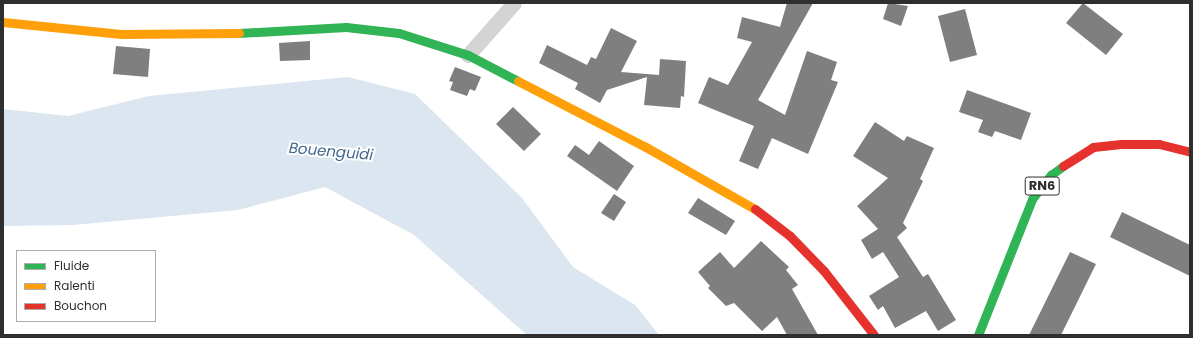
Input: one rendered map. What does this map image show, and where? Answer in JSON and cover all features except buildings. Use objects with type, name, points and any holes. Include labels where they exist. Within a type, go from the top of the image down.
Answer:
[{"type":"main road","points":[[3,22],[120,34],[213,35],[346,27],[399,33],[468,55],[644,146],[761,214],[790,236],[824,272],[874,335]]},
{"type":"main road","name":"RN6","points":[[978,335],[1032,199],[1051,175],[1074,157],[1093,147],[1121,144],[1159,144],[1190,152]]},
{"type":"street","points":[[468,55],[514,3]]},
{"type":"water","name":"Bouenguidi","points":[[348,77],[415,94],[522,198],[573,267],[635,305],[659,335],[527,335],[414,235],[325,187],[238,210],[73,225],[3,226],[3,109],[68,116],[149,96]]},
{"type":"traffic: fast","points":[[239,33],[346,27],[399,33],[468,55],[518,81]]},
{"type":"traffic: fast","points":[[978,335],[1032,199],[1051,175],[1063,166]]},
{"type":"traffic: slow","points":[[3,22],[121,34],[239,33]]},
{"type":"traffic: slow","points":[[518,81],[644,146],[755,209]]},
{"type":"traffic: jam","points":[[1063,166],[1093,147],[1121,144],[1159,144],[1190,152]]},
{"type":"traffic: jam","points":[[755,209],[790,236],[824,271],[874,335]]}]
